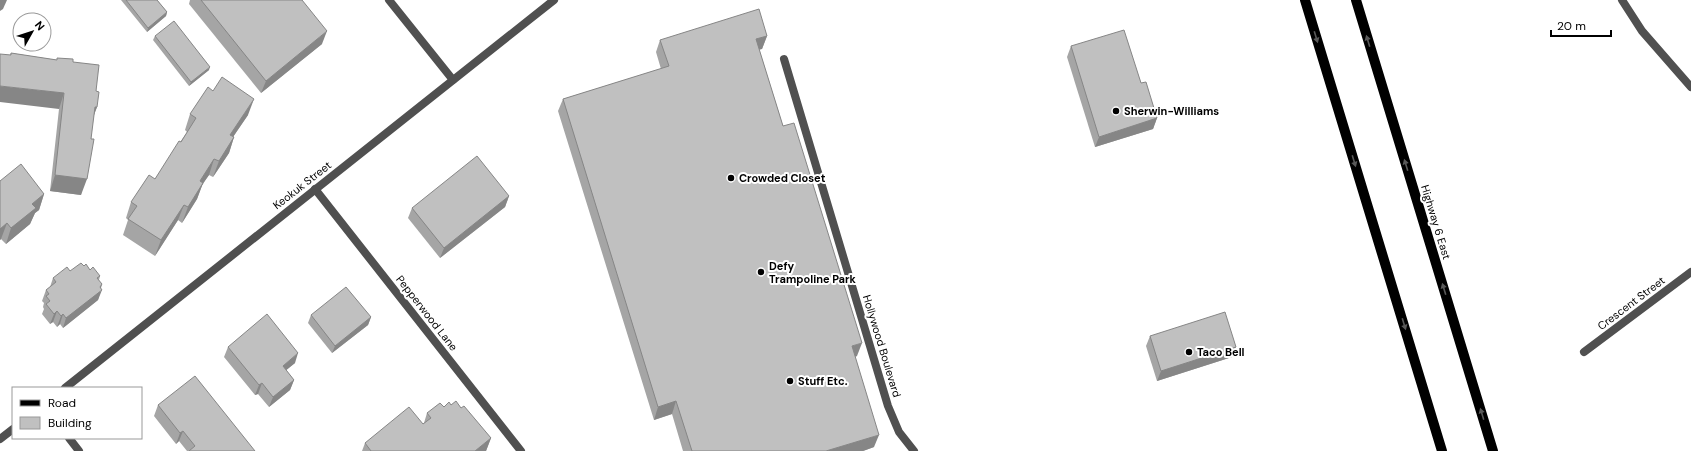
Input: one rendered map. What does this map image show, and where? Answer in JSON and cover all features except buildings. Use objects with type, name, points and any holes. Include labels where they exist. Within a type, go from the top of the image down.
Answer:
[{"type":"main road","points":[[1305,0],[1442,451]]},
{"type":"main road","name":"Highway 6 East","points":[[1356,0],[1493,451]]},
{"type":"street","points":[[389,0],[453,80]]},
{"type":"street","name":"Keokuk Street","points":[[66,387],[554,0]]},
{"type":"street","points":[[1622,0],[1642,30],[1691,87]]},
{"type":"street","name":"Hollywood Boulevard","points":[[784,59],[888,406],[899,432],[914,451]]},
{"type":"street","name":"Pepperwood Lane","points":[[315,189],[521,451]]},
{"type":"street","name":"Crescent Street","points":[[1584,352],[1691,272]]},
{"type":"street","points":[[0,439],[12,430]]},
{"type":"street","points":[[70,439],[79,451]]},
{"type":"place","name":"Sherwin-Williams","points":[[1116,111]]},
{"type":"place","name":"Crowded Closet","points":[[731,178]]},
{"type":"place","name":"Defy Trampoline Park","points":[[761,272]]},
{"type":"place","name":"Taco Bell","points":[[1189,352]]},
{"type":"place","name":"Stuff Etc.","points":[[790,381]]}]
